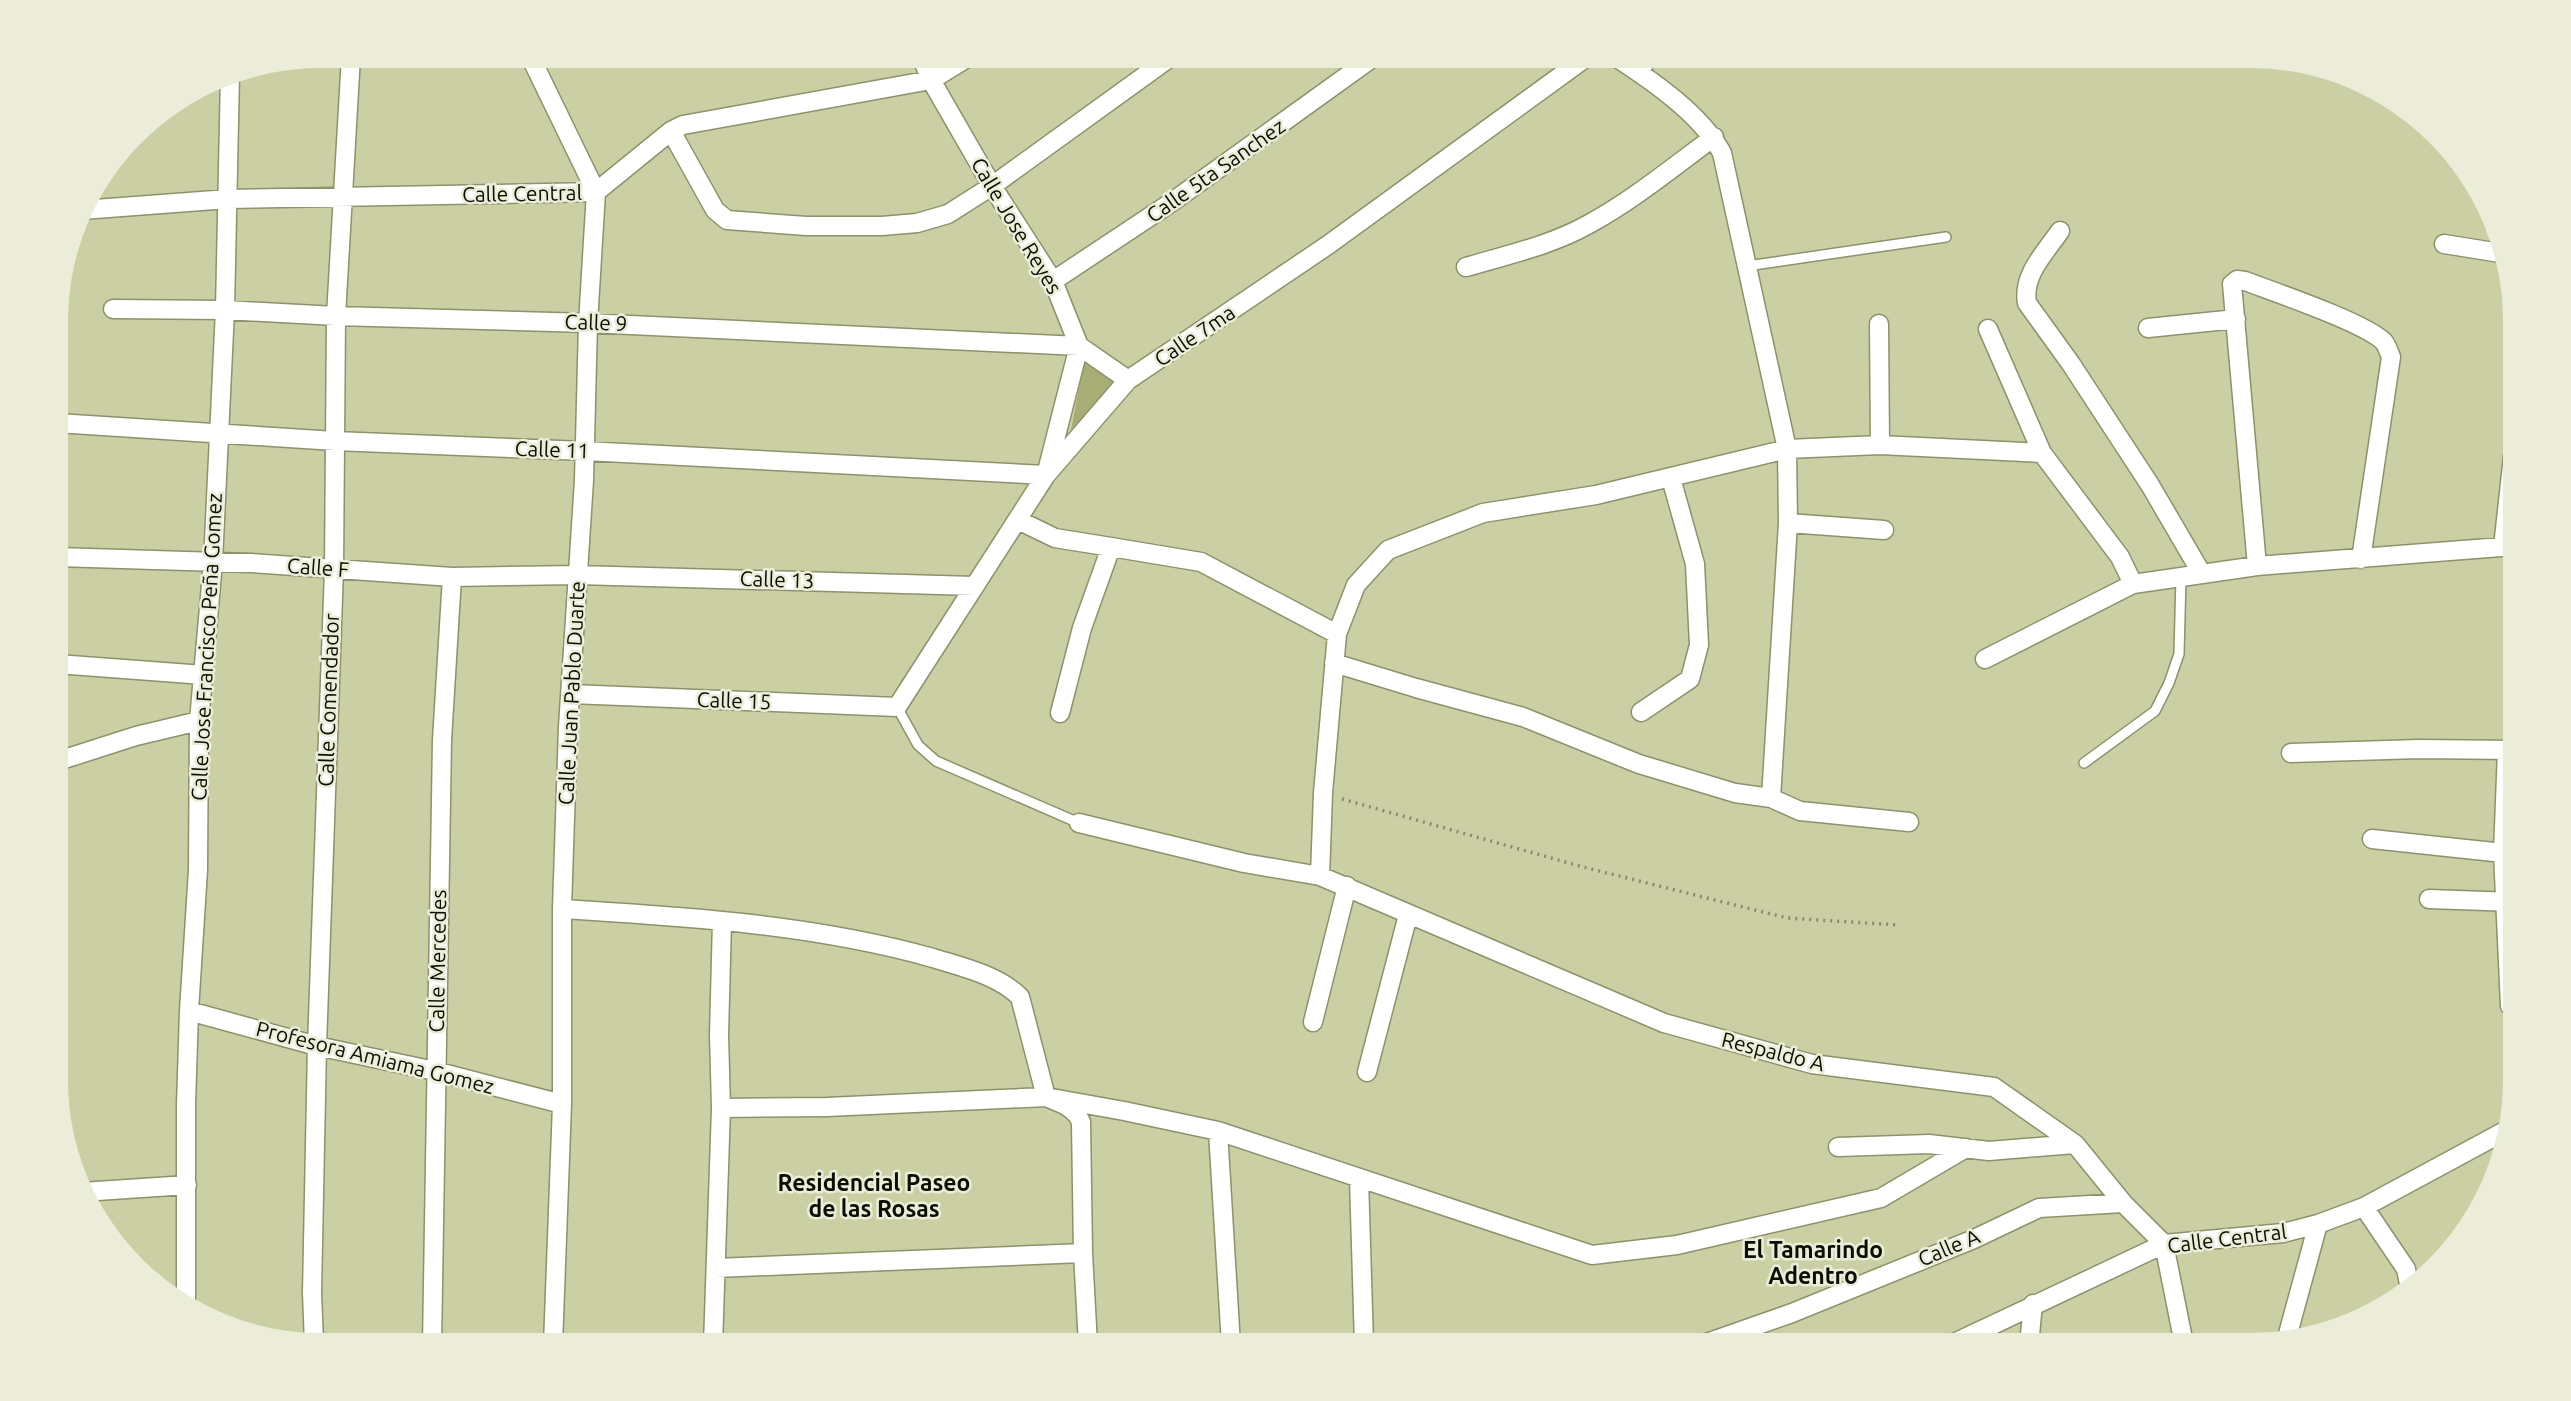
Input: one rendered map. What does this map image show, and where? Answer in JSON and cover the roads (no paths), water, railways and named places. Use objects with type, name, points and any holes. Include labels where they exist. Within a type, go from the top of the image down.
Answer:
[{"type":"street","name":"Calle Comendador","points":[[314,1333],[317,1046],[334,569],[336,316],[350,68]]},
{"type":"street","name":"Calle Juan Pablo Duarte","points":[[540,68],[596,192],[562,909],[562,1104],[553,1333]]},
{"type":"street","name":"Calle Jose Reyes","points":[[926,68],[992,186],[1053,281],[1079,346]]},
{"type":"street","name":"Calle Central","points":[[94,209],[229,199],[596,192],[671,131],[683,125],[931,80],[950,68]]},
{"type":"street","points":[[671,131],[715,210],[727,220],[806,226],[917,223],[948,214],[992,186],[1155,68]]},
{"type":"street","name":"Calle 5ta Sanchez","points":[[1053,281],[1205,179],[1358,68]]},
{"type":"street","name":"Calle 7ma","points":[[897,707],[1046,475],[1128,380],[1328,245],[1571,68]]},
{"type":"street","points":[[1633,68],[1700,122],[1714,137],[1722,153],[1787,449],[1788,523],[1771,798]]},
{"type":"street","points":[[1639,72],[1642,68]]},
{"type":"street","name":"Calle Jose Francisco Peña Gomez","points":[[186,1293],[189,1011],[198,870],[199,720],[213,562],[229,199],[230,86]]},
{"type":"street","points":[[1466,267],[1537,246],[1588,225],[1714,137]]},
{"type":"street","points":[[2060,231],[2028,278],[2025,292],[2027,303],[2071,364],[2150,485],[2202,574]]},
{"type":"street","points":[[2444,244],[2493,252]]},
{"type":"street","points":[[2257,566],[2232,284],[2238,280],[2375,335],[2385,344],[2391,357],[2361,559]]},
{"type":"street","name":"Calle 9","points":[[113,309],[225,310],[588,323],[1079,346]]},
{"type":"street","points":[[2148,328],[2235,319]]},
{"type":"street","points":[[1879,324],[1880,444]]},
{"type":"street","points":[[1988,329],[2042,453],[2120,557],[2133,584]]},
{"type":"street","points":[[1046,475],[1079,346],[1128,380]]},
{"type":"street","name":"Calle 11","points":[[68,424],[218,435],[1046,475]]},
{"type":"street","points":[[1320,876],[1323,793],[1337,634],[1356,585],[1388,550],[1483,513],[1595,495],[1787,449],[1880,444],[2042,453]]},
{"type":"street","points":[[1641,712],[1690,679],[1699,645],[1695,564],[1671,478]]},
{"type":"street","points":[[1018,520],[1055,538],[1201,562],[1337,634]]},
{"type":"street","points":[[1788,523],[1884,530]]},
{"type":"street","points":[[1986,659],[2133,584],[2257,566],[2503,546]]},
{"type":"street","points":[[1060,713],[1082,628],[1111,547]]},
{"type":"street","name":"Calle F","points":[[68,557],[213,562],[452,577],[578,575]]},
{"type":"street","name":"Calle 13","points":[[578,575],[975,586]]},
{"type":"street","name":"Calle Mercedes","points":[[432,1333],[442,740],[452,577]]},
{"type":"street","points":[[1334,663],[1523,717],[1639,764],[1735,793],[1771,798],[1800,811],[1909,822]]},
{"type":"street","points":[[68,665],[204,675]]},
{"type":"street","name":"Calle 15","points":[[571,694],[897,707]]},
{"type":"street","points":[[68,758],[199,720]]},
{"type":"street","points":[[2291,753],[2419,749],[2503,750]]},
{"type":"street","name":"Respaldo A","points":[[1079,823],[1244,863],[1320,876],[1664,1023],[1812,1064],[1994,1087],[2075,1144],[2123,1203],[2164,1244]]},
{"type":"street","points":[[2372,839],[2503,853]]},
{"type":"street","points":[[1313,1022],[1347,886]]},
{"type":"street","points":[[2429,899],[2503,902]]},
{"type":"street","points":[[562,909],[782,927],[854,938],[959,966],[1008,986],[1020,998],[1046,1097]]},
{"type":"street","points":[[1367,1072],[1408,915]]},
{"type":"street","points":[[713,1333],[721,1108],[719,1035],[722,921]]},
{"type":"street","name":"Profesora Amiama Gomez","points":[[189,1011],[317,1046],[435,1070],[562,1104]]},
{"type":"street","points":[[1046,1097],[1070,1108],[1077,1113],[1081,1122],[1087,1333]]},
{"type":"street","points":[[721,1108],[827,1107],[1046,1097],[1218,1131],[1592,1255],[1677,1245],[1881,1199],[1966,1148]]},
{"type":"street","points":[[1218,1131],[1230,1333]]},
{"type":"street","name":"Calle Central","points":[[1974,1333],[2164,1244],[2283,1233],[2318,1224],[2364,1207],[2496,1136]]},
{"type":"street","points":[[1838,1147],[1929,1143],[1989,1151],[2075,1144]]},
{"type":"street","points":[[1359,1178],[1364,1333]]},
{"type":"street","points":[[94,1191],[187,1185]]},
{"type":"street","name":"Calle A","points":[[1734,1333],[1804,1308],[1974,1238],[2039,1208],[2123,1203]]},
{"type":"street","points":[[2364,1207],[2406,1269],[2408,1277]]},
{"type":"street","points":[[2289,1330],[2318,1224]]},
{"type":"street","points":[[2164,1244],[2183,1333]]},
{"type":"street","points":[[716,1268],[1083,1253]]},
{"type":"street","points":[[2030,1333],[2033,1304]]},
{"type":"lane","points":[[1747,265],[1946,237]]},
{"type":"lane","points":[[2084,763],[2155,711],[2179,654],[2181,578]]},
{"type":"lane","points":[[897,707],[918,745],[936,761],[1079,823]]},
{"type":"district","name":"Residencial Paseo de las Rosas","points":[[874,1196]]},
{"type":"district","name":"El Tamarindo Adentro","points":[[1813,1263]]}]
